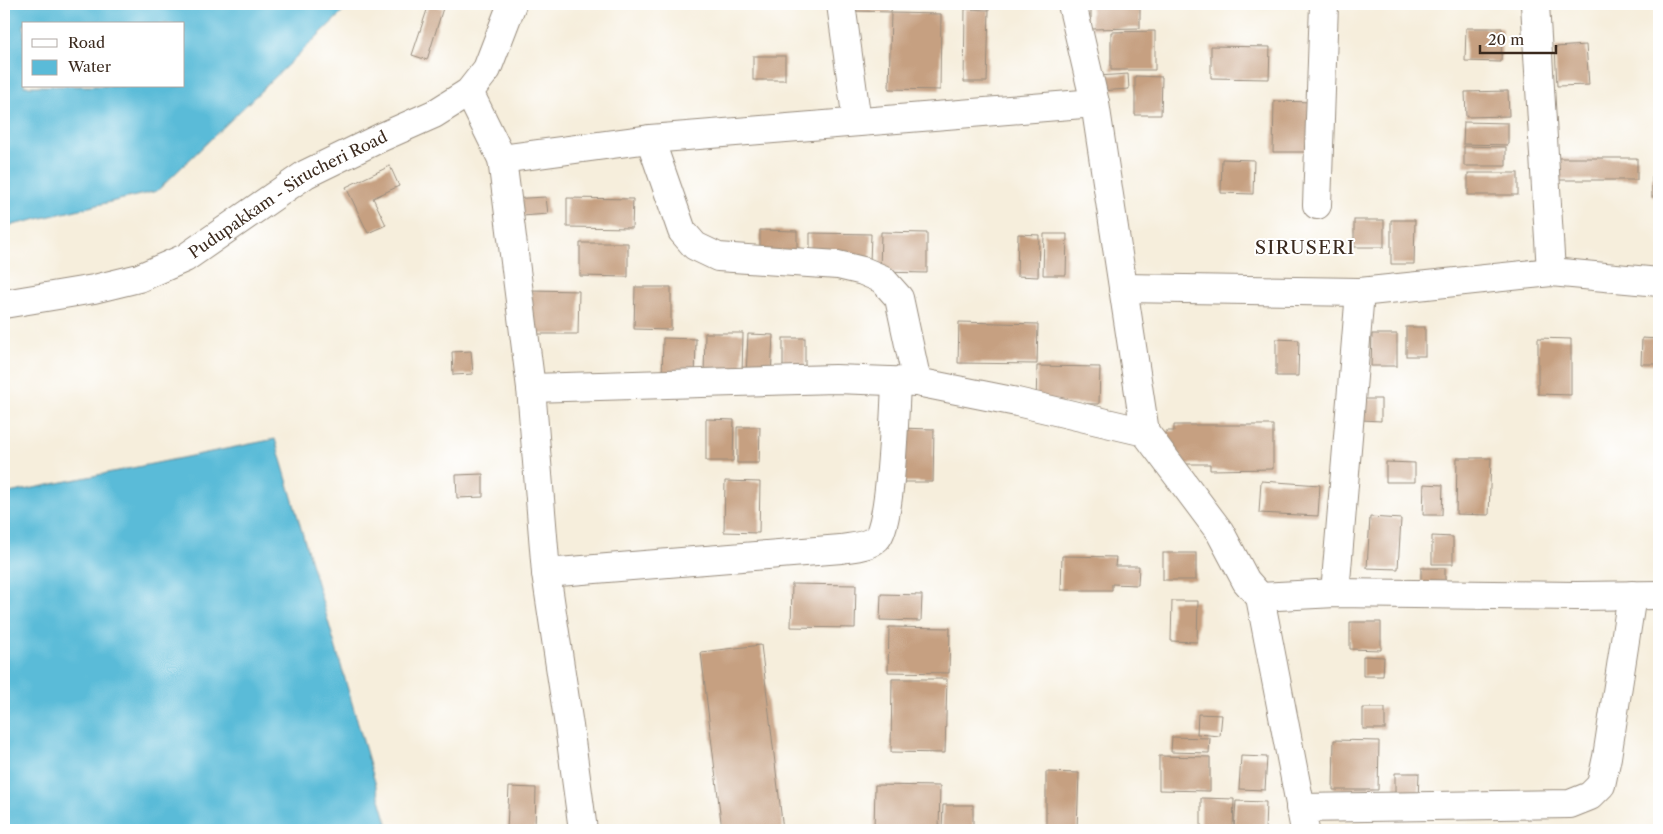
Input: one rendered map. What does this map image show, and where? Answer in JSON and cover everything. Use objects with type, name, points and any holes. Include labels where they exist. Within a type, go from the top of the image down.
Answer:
[{"type":"street","name":"Pudupakkam - Sirucheri Road","points":[[4,304],[94,289],[139,278],[185,258],[306,174],[434,114],[469,92],[487,69],[512,4]]},
{"type":"street","points":[[841,4],[857,122]]},
{"type":"street","points":[[1072,4],[1096,103],[1145,432],[1220,532],[1246,581],[1260,597],[1302,819],[1570,804],[1590,796],[1601,785],[1607,757],[1632,596]]},
{"type":"street","points":[[1317,205],[1324,4]]},
{"type":"street","points":[[1535,4],[1551,272]]},
{"type":"street","points":[[469,92],[502,159],[531,388],[546,573],[583,830]]},
{"type":"street","points":[[502,159],[650,139],[1096,103]]},
{"type":"street","points":[[546,573],[841,549],[867,544],[877,539],[881,533],[889,494],[906,382],[899,298],[882,279],[863,271],[838,265],[718,257],[695,246],[682,231],[650,139]]},
{"type":"street","points":[[1123,288],[1360,292],[1551,272],[1659,282]]},
{"type":"street","points":[[1335,593],[1360,292]]},
{"type":"street","points":[[531,388],[835,379],[906,382],[1017,402],[1145,432]]},
{"type":"street","points":[[1260,597],[1335,593],[1576,596],[1659,595]]},
{"type":"water","points":[[4,4],[351,4],[157,191],[4,227]]},
{"type":"water","points":[[275,439],[389,830],[4,830],[4,494]]},
{"type":"building","points":[[429,4],[443,8],[427,60],[412,55]]},
{"type":"building","points":[[850,4],[892,4],[891,12],[850,11]]},
{"type":"building","points":[[1140,4],[1140,28],[1091,29],[1091,5]]},
{"type":"building","points":[[965,9],[989,10],[987,82],[964,82]]},
{"type":"building","points":[[891,13],[941,14],[940,90],[889,89]]},
{"type":"building","points":[[1466,28],[1502,28],[1501,62],[1465,61]]},
{"type":"building","points":[[1155,31],[1155,70],[1111,70],[1111,32]]},
{"type":"building","points":[[1586,45],[1589,85],[1557,86],[1555,47]]},
{"type":"building","points":[[1211,46],[1270,47],[1269,79],[1211,78]]},
{"type":"building","points":[[753,56],[785,56],[785,80],[753,80]]},
{"type":"building","points":[[1656,72],[1659,72],[1659,104],[1657,104]]},
{"type":"building","points":[[1128,74],[1129,89],[1099,91],[1098,76]]},
{"type":"building","points":[[1135,76],[1162,77],[1161,115],[1135,115]]},
{"type":"building","points":[[1508,91],[1509,116],[1466,117],[1465,92]]},
{"type":"building","points":[[1274,101],[1314,102],[1313,152],[1273,152]]},
{"type":"building","points":[[1464,122],[1508,123],[1508,145],[1463,144]]},
{"type":"building","points":[[1464,146],[1506,147],[1506,166],[1464,166]]},
{"type":"building","points":[[1553,158],[1637,158],[1637,180],[1553,180]]},
{"type":"building","points":[[1222,159],[1254,160],[1253,194],[1221,193]]},
{"type":"building","points":[[390,166],[399,186],[373,198],[386,225],[368,233],[346,187]]},
{"type":"building","points":[[1468,173],[1518,173],[1518,195],[1468,195]]},
{"type":"building","points":[[1652,177],[1659,177],[1659,197],[1652,197]]},
{"type":"building","points":[[546,197],[548,214],[509,217],[508,199]]},
{"type":"building","points":[[567,198],[633,199],[632,228],[567,227]]},
{"type":"building","points":[[1354,220],[1384,220],[1384,247],[1354,247]]},
{"type":"building","points":[[1391,220],[1415,220],[1414,264],[1391,264]]},
{"type":"building","points":[[760,230],[797,231],[797,259],[760,259]]},
{"type":"building","points":[[881,232],[927,233],[927,273],[880,272]]},
{"type":"building","points":[[810,233],[871,234],[870,263],[810,262]]},
{"type":"building","points":[[1018,234],[1039,235],[1038,277],[1017,276]]},
{"type":"building","points":[[1044,234],[1067,234],[1066,275],[1043,275]]},
{"type":"building","points":[[580,243],[628,243],[628,277],[580,276]]},
{"type":"building","points":[[635,287],[671,287],[671,330],[634,329]]},
{"type":"building","points":[[531,290],[579,291],[578,334],[530,334]]},
{"type":"building","points":[[959,322],[1038,324],[1037,364],[958,363]]},
{"type":"building","points":[[1406,327],[1425,327],[1425,356],[1406,356]]},
{"type":"building","points":[[705,333],[743,333],[742,375],[704,375]]},
{"type":"building","points":[[748,334],[773,335],[771,377],[746,376]]},
{"type":"building","points":[[1372,334],[1397,334],[1397,366],[1371,366]]},
{"type":"building","points":[[663,338],[696,339],[695,380],[662,380]]},
{"type":"building","points":[[783,338],[805,338],[805,372],[783,372]]},
{"type":"building","points":[[1538,338],[1571,339],[1571,395],[1538,394]]},
{"type":"building","points":[[1642,338],[1659,339],[1659,364],[1641,364]]},
{"type":"building","points":[[1276,339],[1299,340],[1298,376],[1276,376]]},
{"type":"building","points":[[471,351],[473,374],[453,375],[452,352]]},
{"type":"building","points":[[1037,366],[1100,367],[1099,404],[1036,403]]},
{"type":"building","points":[[1362,399],[1381,399],[1381,421],[1362,420]]},
{"type":"building","points":[[706,419],[734,420],[733,461],[706,461]]},
{"type":"building","points":[[1174,425],[1273,425],[1273,469],[1210,470],[1210,464],[1176,464],[1176,450],[1166,450],[1166,431],[1174,431]]},
{"type":"building","points":[[737,427],[760,427],[759,463],[737,463]]},
{"type":"building","points":[[896,428],[934,429],[933,482],[895,482]]},
{"type":"building","points":[[1457,458],[1491,458],[1489,515],[1456,514]]},
{"type":"building","points":[[1386,462],[1415,463],[1415,482],[1386,482]]},
{"type":"building","points":[[483,474],[483,497],[457,498],[456,475]]},
{"type":"building","points":[[725,481],[760,482],[759,533],[724,532]]},
{"type":"building","points":[[1261,481],[1320,485],[1318,516],[1259,513]]},
{"type":"building","points":[[1424,484],[1443,485],[1442,515],[1423,515]]},
{"type":"building","points":[[1370,517],[1401,519],[1398,569],[1367,568]]},
{"type":"building","points":[[1432,536],[1453,537],[1453,564],[1432,564]]},
{"type":"building","points":[[1163,553],[1196,553],[1196,580],[1163,580]]},
{"type":"building","points":[[1062,556],[1116,557],[1115,566],[1139,566],[1138,585],[1112,584],[1112,590],[1061,590]]},
{"type":"building","points":[[1421,568],[1445,568],[1445,584],[1421,584]]},
{"type":"building","points":[[792,584],[856,585],[855,628],[791,627]]},
{"type":"building","points":[[881,594],[922,595],[921,621],[880,620]]},
{"type":"building","points":[[1172,601],[1198,601],[1197,642],[1171,641]]},
{"type":"building","points":[[1350,622],[1381,622],[1381,650],[1350,649]]},
{"type":"building","points":[[889,627],[950,628],[949,673],[888,672]]},
{"type":"building","points":[[761,645],[783,830],[722,830],[701,652]]},
{"type":"building","points":[[1363,656],[1384,657],[1383,676],[1363,676]]},
{"type":"building","points":[[892,679],[947,679],[945,753],[891,752]]},
{"type":"building","points":[[1363,708],[1385,708],[1385,729],[1363,729]]},
{"type":"building","points":[[1198,714],[1222,715],[1220,736],[1197,734]]},
{"type":"building","points":[[1172,737],[1210,738],[1209,753],[1171,752]]},
{"type":"building","points":[[1334,740],[1379,741],[1378,790],[1333,790]]},
{"type":"building","points":[[1159,756],[1210,757],[1210,791],[1159,790]]},
{"type":"building","points":[[1241,756],[1267,757],[1265,790],[1239,789]]},
{"type":"building","points":[[1046,772],[1079,773],[1077,830],[1046,830]]},
{"type":"building","points":[[1395,773],[1419,773],[1418,803],[1395,802]]},
{"type":"building","points":[[875,785],[940,786],[939,830],[874,830]]},
{"type":"building","points":[[509,787],[536,788],[535,830],[507,830]]},
{"type":"building","points":[[1201,798],[1234,799],[1233,829],[1201,829]]},
{"type":"building","points":[[1236,801],[1266,802],[1265,830],[1234,830]]},
{"type":"building","points":[[943,805],[973,805],[973,830],[942,830]]},
{"type":"district","name":"SIRUSERI","points":[[1305,247]]}]
